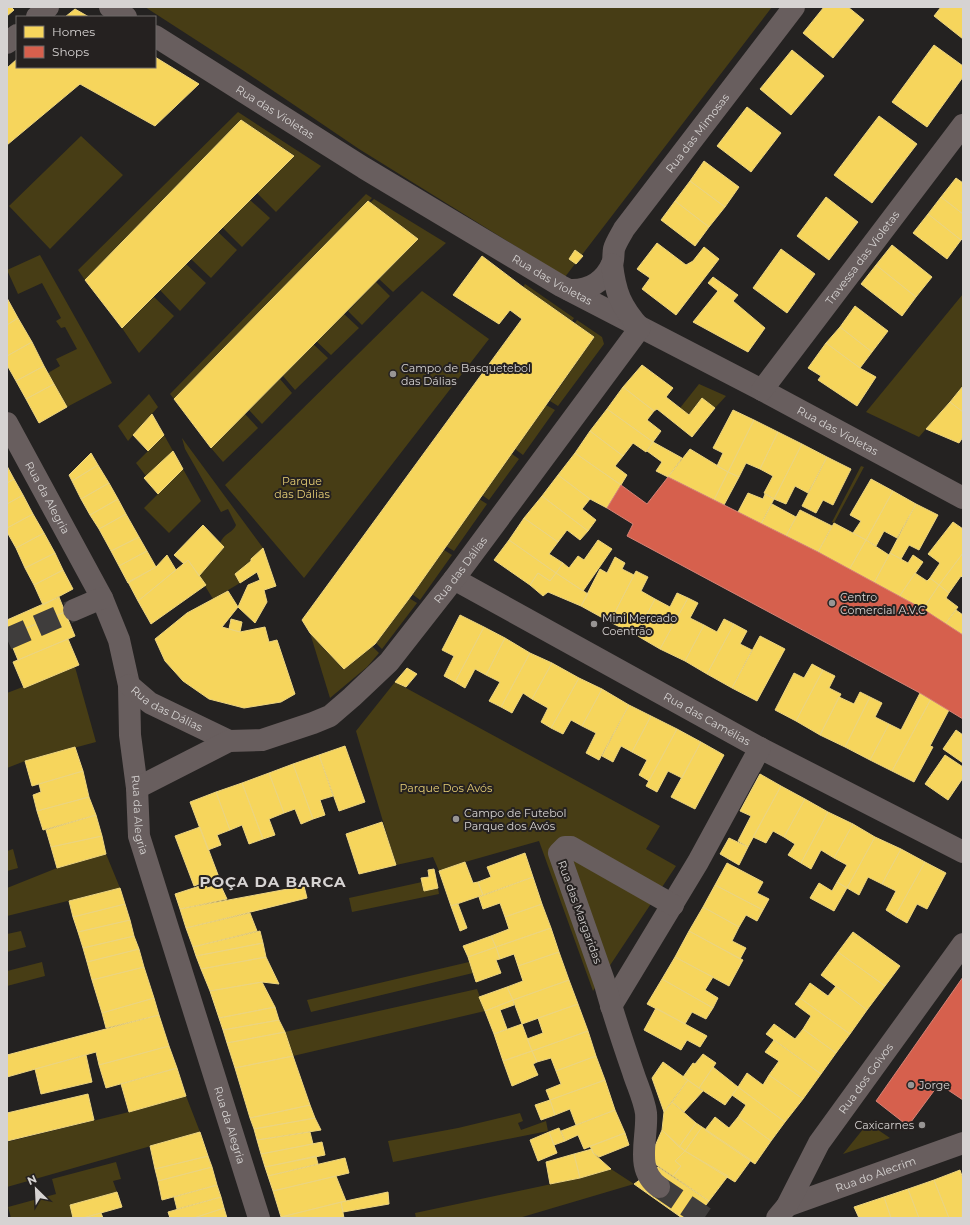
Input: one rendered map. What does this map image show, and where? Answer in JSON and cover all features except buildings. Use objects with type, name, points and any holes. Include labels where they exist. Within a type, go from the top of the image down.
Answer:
[{"type":"street","points":[[38,16],[48,7]]},
{"type":"street","points":[[110,7],[124,16]]},
{"type":"street","name":"Rua das Mimosas","points":[[640,328],[623,308],[614,283],[612,264],[614,248],[624,229],[794,7]]},
{"type":"street","points":[[7,44],[16,36]]},
{"type":"street","name":"Rua das Violetas","points":[[156,37],[370,172],[569,290],[762,390],[963,498]]},
{"type":"street","name":"Travessa das Violetas","points":[[762,390],[963,125]]},
{"type":"street","name":"Rua das Mimosas","points":[[569,290],[579,291],[590,288],[600,280],[612,264]]},
{"type":"street","name":"Rua das Dálias","points":[[137,788],[229,741],[262,740],[299,729],[330,716],[390,662],[454,579],[640,328]]},
{"type":"street","name":"Rua da Alegria","points":[[7,423],[102,598],[119,640],[129,685],[130,735],[137,788],[139,836],[259,1218]]},
{"type":"street","name":"Rua das Camélias","points":[[454,579],[760,748],[963,852]]},
{"type":"street","points":[[74,610],[102,598]]},
{"type":"street","name":"Rua das Dálias","points":[[129,685],[150,703],[229,741]]},
{"type":"street","points":[[611,1006],[674,905],[760,748]]},
{"type":"street","name":"Rua das Margaridas","points":[[659,1186],[648,1175],[644,1165],[646,1111],[605,984],[559,853],[561,849],[567,846],[571,847],[674,905]]},
{"type":"street","name":"Rua dos Goivos","points":[[782,1212],[819,1142],[963,944]]},
{"type":"street","name":"Rua do Alecrim","points":[[782,1212],[963,1143]]},
{"type":"green space","points":[[145,7],[772,7],[565,277],[359,149],[244,71]]},
{"type":"green space","points":[[238,112],[321,166],[276,212],[257,193],[294,155],[241,120],[85,280],[78,270]]},
{"type":"green space","points":[[81,136],[123,175],[50,249],[9,206]]},
{"type":"green space","points":[[366,194],[372,198],[174,399],[170,394]]},
{"type":"green space","points":[[374,199],[446,243],[393,292],[379,279],[418,239],[370,203]]},
{"type":"green space","points":[[250,200],[270,218],[242,247],[222,227]]},
{"type":"green space","points":[[218,232],[237,250],[211,278],[191,259]]},
{"type":"green space","points":[[40,255],[112,383],[67,407],[48,373],[60,366],[56,359],[77,349],[65,327],[61,328],[56,321],[61,318],[42,283],[18,294],[7,270]]},
{"type":"green space","points":[[186,264],[206,283],[180,311],[160,290]]},
{"type":"green space","points":[[376,282],[390,296],[362,325],[348,311]]},
{"type":"green space","points":[[525,284],[574,318],[572,321],[523,287]]},
{"type":"green space","name":"Parque das Dálias","points":[[422,291],[489,339],[304,578],[225,485]]},
{"type":"green space","points":[[963,294],[963,386],[919,437],[866,412]]},
{"type":"green space","points":[[154,297],[174,316],[139,353],[122,328]]},
{"type":"green space","points":[[344,314],[359,328],[331,355],[316,341]]},
{"type":"green space","points":[[577,320],[602,337],[604,344],[558,406],[550,401],[594,337],[575,323]]},
{"type":"green space","points":[[313,344],[328,358],[295,390],[283,376]]},
{"type":"green space","points":[[280,379],[292,393],[262,424],[249,410]]},
{"type":"green space","points":[[699,384],[726,396],[715,408],[702,398],[689,415],[680,408]]},
{"type":"green space","points":[[149,394],[158,407],[128,441],[118,426]]},
{"type":"green space","points":[[546,405],[555,410],[523,455],[515,449]]},
{"type":"green space","points":[[245,414],[258,428],[223,462],[211,448]]},
{"type":"green space","points":[[164,435],[173,451],[146,476],[136,463]]},
{"type":"green space","points":[[182,438],[263,548],[236,574],[240,583],[213,599],[199,576],[224,547],[220,543],[236,525],[228,509],[221,512],[185,449]]},
{"type":"green space","points":[[512,454],[519,459],[489,500],[482,495]]},
{"type":"green space","points":[[861,466],[864,467],[834,523],[832,522]]},
{"type":"green space","points":[[183,469],[201,501],[169,533],[144,508]]},
{"type":"green space","points":[[479,499],[487,504],[454,551],[446,546]]},
{"type":"green space","points":[[444,550],[452,555],[420,600],[412,594]]},
{"type":"green space","points":[[409,598],[417,603],[382,649],[375,642]]},
{"type":"green space","points":[[310,633],[372,646],[379,653],[367,667],[330,698]]},
{"type":"green space","points":[[75,667],[96,742],[25,761],[7,768],[7,693]]},
{"type":"green space","name":"Parque Dos Avós","points":[[395,682],[660,826],[646,849],[676,866],[593,991],[539,841],[439,871],[433,857],[396,865],[356,731]]},
{"type":"green space","points":[[13,849],[18,868],[7,871],[7,851]]},
{"type":"green space","points":[[106,854],[120,888],[7,916],[7,888],[57,868]]},
{"type":"green space","points":[[422,882],[424,891],[438,888],[439,894],[352,912],[349,898]]},
{"type":"green space","points":[[21,931],[26,947],[7,952],[7,934]]},
{"type":"green space","points":[[42,962],[45,976],[7,986],[7,971]]},
{"type":"green space","points":[[469,962],[473,973],[311,1012],[307,1000]]},
{"type":"green space","points":[[477,989],[485,1011],[293,1056],[285,1032]]},
{"type":"green space","points":[[186,1096],[200,1132],[7,1187],[7,1142],[129,1112]]},
{"type":"green space","points":[[520,1113],[523,1121],[518,1123],[521,1130],[546,1121],[548,1131],[393,1162],[388,1141],[458,1128]]},
{"type":"green space","points":[[868,1123],[890,1138],[843,1154]]},
{"type":"green space","points":[[116,1162],[121,1179],[113,1181],[117,1192],[70,1205],[73,1218],[11,1218],[8,1207],[56,1194],[52,1179]]},
{"type":"green space","points":[[611,1169],[634,1184],[519,1218],[416,1218],[415,1213],[580,1178]]},
{"type":"tunnel","points":[[7,639],[74,610]]},
{"type":"tunnel","points":[[659,1187],[705,1218]]},
{"type":"place","name":"Campo de Basquetebol das Dálias","points":[[393,374]]},
{"type":"place","name":"Centro Comercial A.V.C","points":[[832,603]]},
{"type":"place","name":"Mini Mercado Coentrão","points":[[594,624]]},
{"type":"place","name":"Campo de Futebol Parque dos Avós","points":[[456,819]]},
{"type":"place","name":"Jorge","points":[[911,1085]]},
{"type":"place","name":"Caxicarnes","points":[[922,1125]]},
{"type":"district","name":"POÇA DA BARCA","points":[[273,881]]}]
